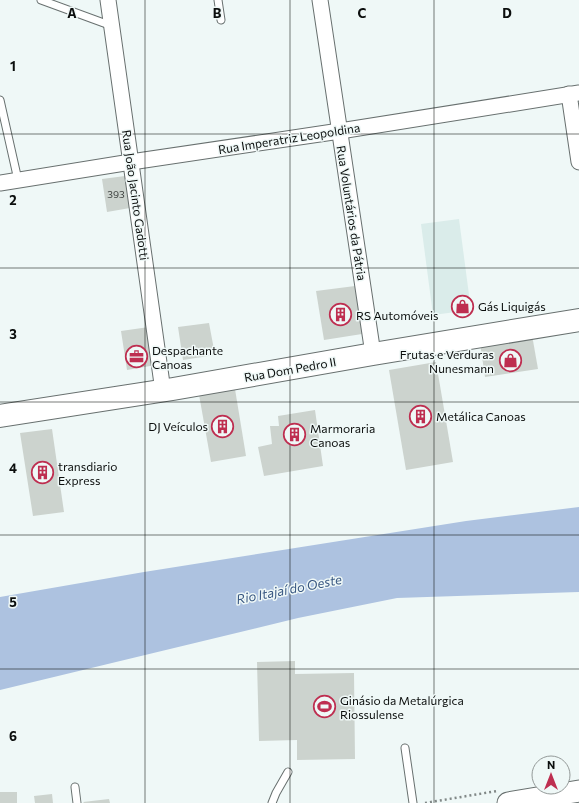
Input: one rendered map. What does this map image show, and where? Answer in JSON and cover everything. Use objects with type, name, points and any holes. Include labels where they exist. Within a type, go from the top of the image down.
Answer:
[{"type":"main road","name":"Rua Dom Pedro II","points":[[0,416],[163,391],[579,320]]},
{"type":"main road","points":[[505,797],[579,791]]},
{"type":"street","name":"Rua João Jacinto Gadotti","points":[[108,0],[163,391]]},
{"type":"street","name":"Rua Voluntários da Pátria","points":[[320,0],[373,354]]},
{"type":"street","name":"Rua Imperatriz Leopoldina","points":[[0,183],[574,94]]},
{"type":"street","points":[[574,94],[579,162]]},
{"type":"lane","points":[[41,0],[112,26]]},
{"type":"lane","points":[[218,0],[221,20]]},
{"type":"lane","points":[[0,100],[18,180]]},
{"type":"lane","points":[[406,748],[413,803]]},
{"type":"lane","points":[[272,803],[288,772]]},
{"type":"lane","points":[[75,787],[77,803]]},
{"type":"path","points":[[425,803],[505,797]]},
{"type":"shaded area","points":[[459,219],[471,310],[433,315],[421,224]]},
{"type":"water","name":"Rio Itajaí do Oeste","points":[[579,507],[579,592],[397,598],[298,618],[0,690],[0,597],[144,572],[466,521]]},
{"type":"building","points":[[125,176],[130,208],[107,212],[102,179]]},
{"type":"building","name":"RS Automóveis","points":[[355,286],[362,334],[324,340],[316,291]]},
{"type":"building","name":"Gás Liquigás","points":[[470,300],[471,310],[455,312],[453,302]]},
{"type":"building","points":[[209,323],[215,355],[183,360],[178,327]]},
{"type":"building","points":[[149,327],[156,365],[127,370],[121,331]]},
{"type":"building","name":"Frutas e Verduras Nunesmann","points":[[532,335],[538,369],[485,377],[480,343]]},
{"type":"building","name":"Metálica Canoas","points":[[436,362],[453,462],[406,470],[389,370]]},
{"type":"building","name":"DJ Veículos","points":[[234,383],[246,456],[211,462],[198,389]]},
{"type":"building","name":"Marmoraria Canoas","points":[[315,410],[323,466],[264,476],[258,447],[272,444],[270,426],[279,426],[278,416]]},
{"type":"building","name":"transdiario Express","points":[[52,429],[64,512],[33,516],[20,433]]},
{"type":"building","name":"Ginásio da Metalúrgica Riossulense","points":[[295,661],[295,674],[354,673],[355,759],[297,760],[297,740],[259,741],[257,662]]},
{"type":"building","points":[[0,792],[17,792],[17,803],[0,803]]},
{"type":"building","points":[[52,794],[53,803],[35,803],[34,796]]},
{"type":"building","points":[[109,799],[110,803],[83,802]]},
{"type":"place","name":"Gás Liquigás","points":[[462,306]]},
{"type":"place","name":"RS Automóveis","points":[[340,315]]},
{"type":"place","name":"Despachante Canoas","points":[[137,357]]},
{"type":"place","name":"Frutas e Verduras Nunesmann","points":[[510,361]]},
{"type":"place","name":"Metálica Canoas","points":[[421,416]]},
{"type":"place","name":"DJ Veículos","points":[[223,426]]},
{"type":"place","name":"Marmoraria Canoas","points":[[295,435]]},
{"type":"place","name":"transdiario Express","points":[[42,473]]},
{"type":"place","name":"Ginásio da Metalúrgica Riossulense","points":[[325,707]]}]
